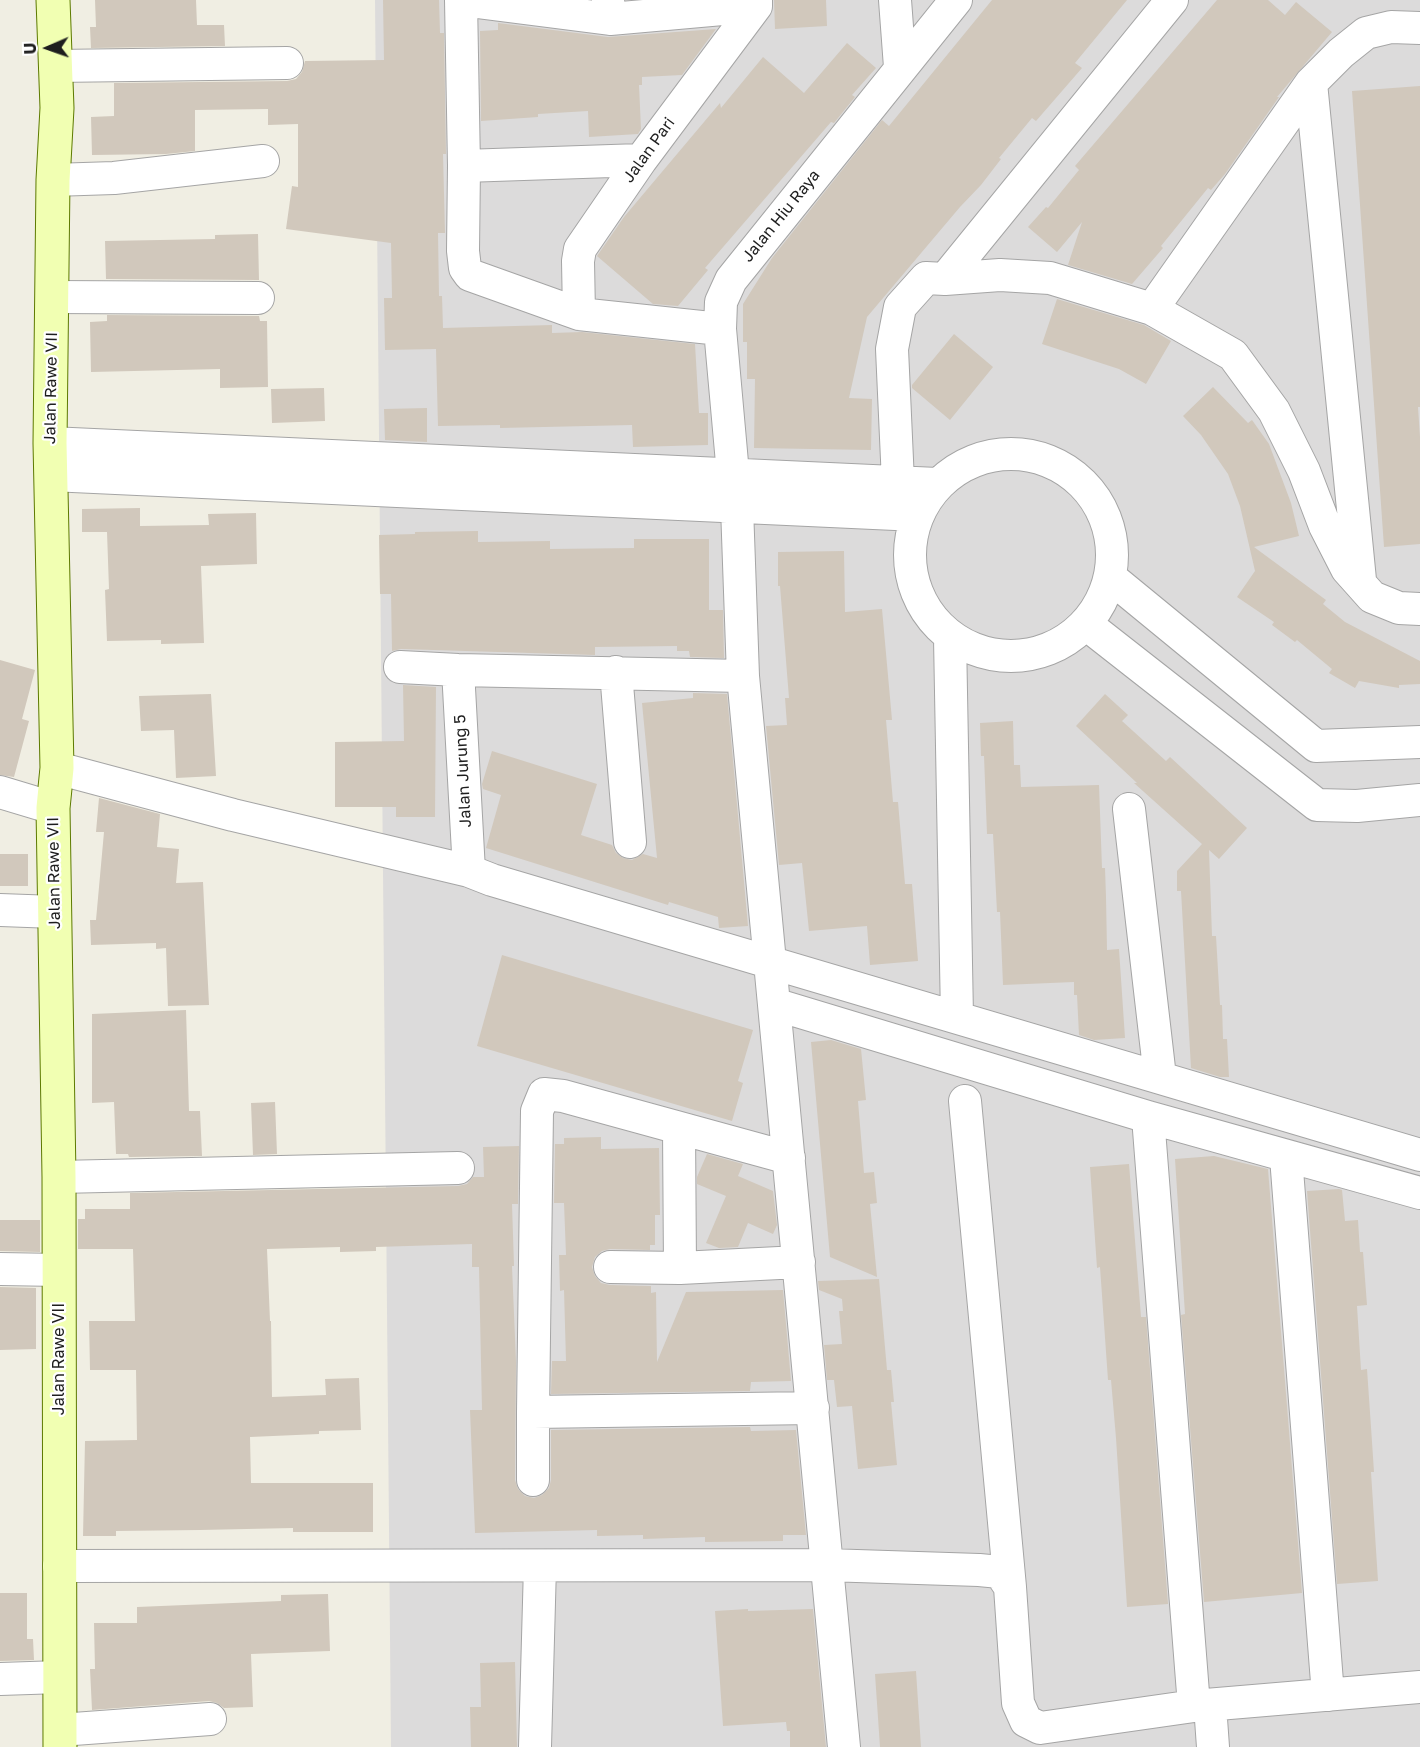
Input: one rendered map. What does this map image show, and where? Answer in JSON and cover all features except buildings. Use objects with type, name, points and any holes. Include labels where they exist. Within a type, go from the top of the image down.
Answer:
[{"type":"main road","name":"Jalan Rawe VII","points":[[53,0],[57,108],[53,180],[50,443],[57,768],[53,808],[59,1177],[60,1738]]},
{"type":"street","points":[[720,329],[579,314],[470,275],[465,268],[463,251],[464,166],[460,0],[609,10],[756,3]]},
{"type":"street","points":[[896,0],[900,67]]},
{"type":"street","name":"Jalan Hiu Raya","points":[[733,474],[720,329],[721,302],[731,279],[956,0]]},
{"type":"street","points":[[945,279],[1172,0]]},
{"type":"street","name":"Jalan Pari","points":[[579,314],[578,261],[580,249],[641,160],[756,3]]},
{"type":"street","points":[[1152,309],[1311,83],[1341,53],[1366,33],[1391,27],[1420,28]]},
{"type":"street","points":[[55,66],[287,63]]},
{"type":"street","points":[[1311,83],[1360,584]]},
{"type":"street","points":[[464,166],[641,160]]},
{"type":"street","points":[[53,180],[114,178],[263,161]]},
{"type":"street","points":[[898,482],[892,349],[900,307],[926,278],[1000,275],[1050,278],[1152,309],[1233,355],[1274,411],[1304,471],[1325,526],[1347,568],[1372,597],[1399,608],[1420,609]]},
{"type":"street","points":[[52,297],[258,298]]},
{"type":"street","points":[[50,443],[937,484]]},
{"type":"street","points":[[994,454],[1027,454],[1059,465],[1084,485],[1103,512],[1112,544],[1110,577],[1101,602],[1086,624],[1063,644],[1035,655],[1005,658],[976,652],[950,638],[920,603],[909,559],[917,515],[937,484],[963,464],[994,454]]},
{"type":"street","points":[[51,475],[917,515]]},
{"type":"street","points":[[736,507],[743,676],[844,1747]]},
{"type":"street","points":[[1110,577],[1316,746],[1420,742]]},
{"type":"street","points":[[1086,624],[1317,805],[1357,806],[1420,800]]},
{"type":"street","points":[[950,638],[957,1017]]},
{"type":"street","points":[[400,667],[743,676]]},
{"type":"street","name":"Jalan Jurung 5","points":[[458,670],[469,871]]},
{"type":"street","points":[[616,672],[630,842]]},
{"type":"street","points":[[57,768],[233,815],[469,871],[492,880],[1420,1155]]},
{"type":"street","points":[[0,792],[53,808]]},
{"type":"street","points":[[1129,809],[1160,1077]]},
{"type":"street","points":[[0,910],[55,912]]},
{"type":"street","points":[[774,1004],[1148,1117],[1420,1193]]},
{"type":"street","points":[[533,1480],[537,1111],[544,1094],[563,1096],[789,1158]]},
{"type":"street","points":[[965,1101],[1010,1587],[1018,1703],[1026,1721],[1040,1728],[1202,1706],[1420,1687]]},
{"type":"street","points":[[1148,1117],[1202,1706],[1213,1747]]},
{"type":"street","points":[[679,1129],[680,1268]]},
{"type":"street","points":[[1286,1157],[1328,1695]]},
{"type":"street","points":[[59,1177],[458,1167]]},
{"type":"street","points":[[610,1268],[680,1268],[799,1262]]},
{"type":"street","points":[[0,1269],[59,1269]]},
{"type":"street","points":[[533,1412],[813,1408]]},
{"type":"street","points":[[59,1566],[826,1565],[1000,1572],[1010,1587]]},
{"type":"street","points":[[535,1747],[540,1566]]},
{"type":"street","points":[[0,1678],[60,1677]]},
{"type":"street","points":[[60,1738],[210,1719]]},
{"type":"shaded area","points":[[375,0],[1420,0],[1420,1747],[391,1747]]}]
